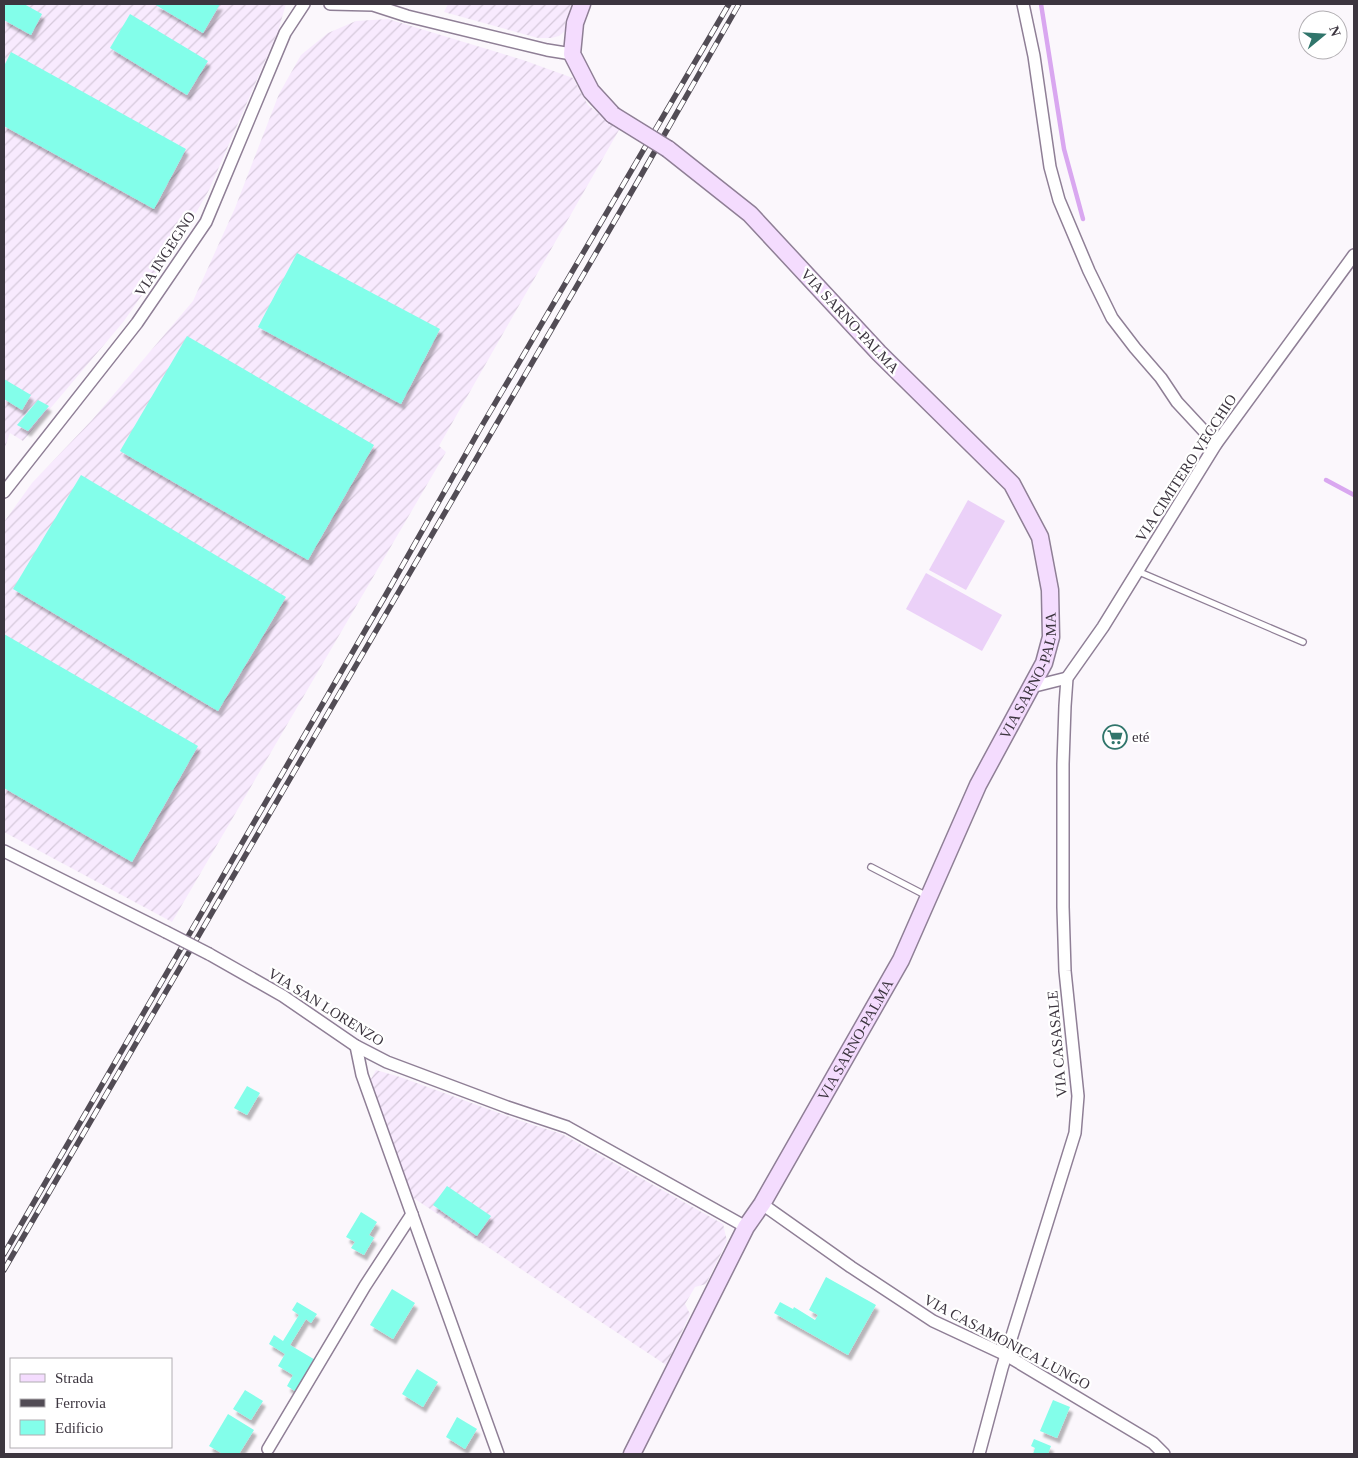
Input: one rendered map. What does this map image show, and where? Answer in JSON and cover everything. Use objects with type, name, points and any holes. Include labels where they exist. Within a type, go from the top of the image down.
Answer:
[{"type":"main road","points":[[572,54],[575,23],[582,4]]},
{"type":"main road","name":"VIA SARNO-PALMA","points":[[572,54],[591,92],[613,115],[668,149],[750,214],[879,353],[1012,484],[1040,537],[1050,590],[1051,638],[1044,663],[978,785],[901,960],[762,1204],[746,1227],[632,1454]]},
{"type":"street","name":"VIA INGEGNO","points":[[4,492],[137,323],[206,222],[285,33],[304,4]]},
{"type":"street","points":[[330,4],[373,5],[407,16],[547,50],[572,54]]},
{"type":"street","points":[[1023,4],[1034,56],[1050,167],[1059,200],[1089,271],[1112,318],[1161,378],[1177,402],[1216,444]]},
{"type":"street","name":"VIA CIMITERO VECCHIO","points":[[1067,678],[1103,626],[1216,444],[1354,255]]},
{"type":"street","points":[[1031,687],[1067,678]]},
{"type":"street","name":"VIA CASASALE","points":[[980,1454],[1006,1355],[1076,1133],[1078,1096],[1065,971],[1063,907],[1063,764],[1067,678]]},
{"type":"street","name":"VIA SAN LORENZO","points":[[4,850],[209,954],[283,996],[356,1046],[395,1065],[507,1107],[567,1127],[746,1227]]},
{"type":"street","points":[[356,1046],[362,1075],[498,1454]]},
{"type":"street","name":"VIA CASAMONICA LUNGO","points":[[762,1204],[932,1321],[1006,1355],[1154,1443],[1164,1454]]},
{"type":"street","points":[[268,1449],[365,1286],[412,1214]]},
{"type":"lane","points":[[1137,571],[1303,642]]},
{"type":"lane","points":[[871,867],[929,897]]},
{"type":"shaded area","points":[[4,4],[286,4],[278,31],[209,190],[184,234],[124,321],[23,441],[10,433],[4,450]]},
{"type":"shaded area","points":[[448,4],[572,4],[565,22],[565,31],[559,36],[538,38],[444,12]]},
{"type":"shaded area","points":[[388,19],[523,60],[573,78],[588,105],[619,130],[439,446],[446,452],[172,922],[4,832],[4,522],[32,483],[92,420],[193,301],[235,208],[279,94],[301,55],[328,33],[356,21]]},
{"type":"shaded area","points":[[968,500],[1005,521],[966,590],[929,570]]},
{"type":"shaded area","points":[[926,573],[1002,615],[982,651],[906,609]]},
{"type":"shaded area","points":[[376,1070],[562,1134],[723,1224],[727,1241],[706,1284],[695,1287],[685,1304],[690,1314],[666,1365],[412,1197],[374,1090],[371,1079]]},
{"type":"building","points":[[4,4],[24,4],[42,14],[31,35],[4,20]]},
{"type":"building","points":[[154,4],[220,4],[203,33]]},
{"type":"building","points":[[130,14],[208,61],[187,95],[110,48]]},
{"type":"building","points":[[11,52],[186,149],[154,209],[4,126],[4,66]]},
{"type":"building","points":[[297,253],[440,329],[401,404],[258,327]]},
{"type":"building","points":[[187,336],[374,445],[308,560],[120,451]]},
{"type":"building","points":[[4,379],[31,395],[22,410],[4,399]]},
{"type":"building","points":[[38,400],[49,406],[28,431],[17,425]]},
{"type":"building","points":[[81,475],[286,597],[218,711],[13,589]]},
{"type":"building","points":[[4,634],[198,746],[132,862],[4,788]]},
{"type":"building","points":[[247,1086],[260,1093],[247,1115],[234,1108]]},
{"type":"building","points":[[447,1186],[491,1216],[477,1236],[433,1205]]},
{"type":"building","points":[[361,1212],[377,1222],[369,1235],[374,1238],[364,1255],[351,1248],[355,1242],[346,1237]]},
{"type":"building","points":[[826,1277],[876,1305],[848,1355],[774,1313],[780,1302],[793,1309],[794,1307],[815,1320],[818,1315],[809,1310]]},
{"type":"building","points":[[392,1289],[415,1303],[393,1339],[370,1325]]},
{"type":"building","points":[[297,1302],[317,1314],[311,1323],[306,1319],[290,1345],[317,1361],[298,1393],[287,1386],[293,1375],[278,1366],[285,1354],[269,1344],[274,1335],[283,1341],[299,1315],[292,1310]]},
{"type":"building","points":[[417,1369],[438,1382],[423,1407],[402,1394]]},
{"type":"building","points":[[245,1390],[263,1401],[251,1420],[233,1409]]},
{"type":"building","points":[[1053,1400],[1070,1407],[1057,1438],[1040,1431]]},
{"type":"building","points":[[228,1414],[254,1430],[239,1454],[223,1454],[209,1446]]},
{"type":"building","points":[[457,1417],[477,1429],[465,1449],[446,1437]]},
{"type":"building","points":[[1034,1439],[1051,1446],[1048,1454],[1033,1454],[1035,1448],[1031,1446]]},
{"type":"waterway","points":[[1041,4],[1064,149],[1083,219]]},
{"type":"waterway","points":[[1326,480],[1354,495]]},
{"type":"railway","points":[[4,1254],[480,429],[729,4]]},
{"type":"railway","points":[[4,1270],[739,4]]},
{"type":"place","name":"eté","points":[[1115,737]]}]
